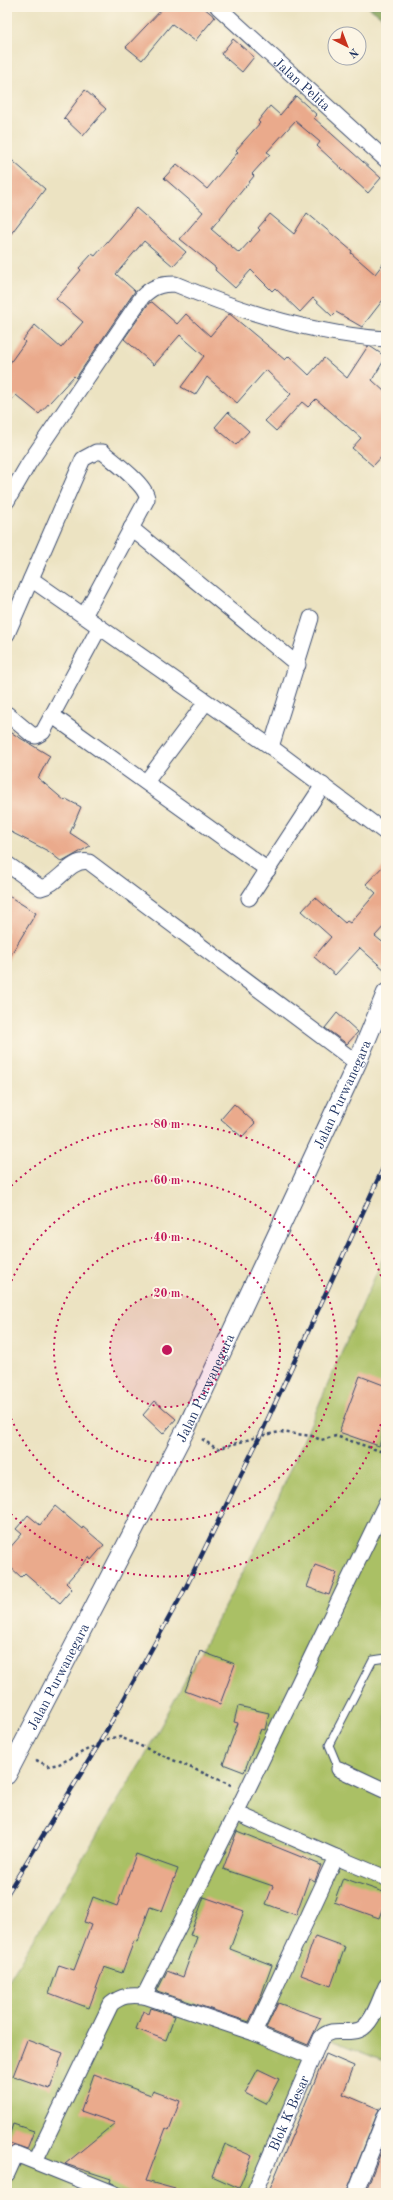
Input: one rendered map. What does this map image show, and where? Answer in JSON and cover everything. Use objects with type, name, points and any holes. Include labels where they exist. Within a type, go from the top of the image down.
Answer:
[{"type":"street","name":"Jalan Pelita","points":[[218,7],[386,160]]},
{"type":"street","points":[[7,501],[29,463],[142,297],[152,288],[163,284],[175,284],[247,311],[286,322],[369,338],[386,339]]},
{"type":"street","points":[[7,634],[83,459],[96,452],[103,452],[145,490],[147,499],[84,616]]},
{"type":"street","points":[[131,528],[298,665]]},
{"type":"street","points":[[31,579],[99,628],[272,747],[386,833]]},
{"type":"street","points":[[272,747],[311,618]]},
{"type":"street","points":[[7,714],[36,736],[43,732],[53,716],[99,628]]},
{"type":"street","points":[[146,782],[206,702]]},
{"type":"street","points":[[53,716],[268,870]]},
{"type":"street","points":[[249,898],[323,785]]},
{"type":"street","points":[[7,864],[41,888],[56,881],[75,863],[83,860],[89,862],[357,1063]]},
{"type":"street","name":"Jalan Purwanegara","points":[[7,1775],[186,1429],[357,1063],[386,993]]},
{"type":"street","points":[[144,1996],[236,1813],[386,1503]]},
{"type":"street","points":[[339,1769],[386,1791]]},
{"type":"street","points":[[236,1813],[386,1878]]},
{"type":"street","points":[[254,2033],[336,1857]]},
{"type":"street","name":"Blok K Besar","points":[[254,2193],[313,2057],[326,2034],[330,2031],[359,2030],[368,2024],[386,1986]]},
{"type":"street","points":[[35,2161],[111,2004],[119,1997],[129,1995],[144,1996],[254,2033],[313,2057]]},
{"type":"street","points":[[355,2193],[386,2114]]},
{"type":"street","points":[[7,2174],[11,2152],[113,2193]]},
{"type":"lane","points":[[339,1769],[329,1745],[372,1660],[386,1658]]},
{"type":"path","points":[[186,1429],[217,1449],[260,1436],[280,1432],[312,1436],[322,1440],[336,1436],[386,1453]]},
{"type":"path","points":[[19,1752],[49,1766],[59,1764],[110,1738],[120,1737],[246,1791]]},
{"type":"green space","points":[[368,7],[386,7],[386,20]]},
{"type":"green space","points":[[386,1251],[386,2062],[318,2035],[249,2193],[7,2193],[7,1983],[142,1761],[259,1542]]},
{"type":"building","points":[[164,7],[203,7],[215,17],[195,41],[172,24],[142,60],[126,47]]},
{"type":"building","points":[[233,39],[254,57],[242,72],[221,54]]},
{"type":"building","points":[[85,90],[106,109],[83,136],[64,118]]},
{"type":"building","points":[[296,96],[317,115],[314,118],[381,178],[368,193],[317,146],[320,142],[295,121],[267,152],[270,154],[252,174],[254,176],[211,229],[239,253],[260,230],[258,228],[270,214],[294,234],[307,213],[352,251],[351,253],[375,274],[386,260],[386,296],[362,327],[336,312],[332,316],[313,298],[300,312],[275,288],[272,291],[251,270],[235,288],[215,270],[216,268],[180,239],[203,212],[164,178],[177,164],[207,189],[238,152],[236,150],[260,123],[258,121],[270,106],[280,115]]},
{"type":"building","points":[[7,156],[45,189],[7,239]]},
{"type":"building","points":[[136,208],[186,252],[173,266],[144,241],[116,274],[135,291],[76,378],[74,376],[39,414],[16,395],[7,405],[7,367],[25,342],[23,340],[35,325],[61,348],[83,322],[56,299],[81,270],[79,268],[92,254],[95,256]]},
{"type":"building","points":[[152,302],[177,324],[186,314],[210,336],[229,314],[285,360],[289,356],[309,375],[324,358],[347,378],[368,346],[371,347],[386,357],[372,380],[386,393],[386,452],[373,466],[352,448],[361,438],[316,399],[308,407],[302,402],[276,431],[265,421],[291,394],[266,370],[237,403],[207,377],[195,395],[181,387],[204,356],[180,335],[154,365],[124,339],[149,303]]},
{"type":"building","points":[[228,412],[249,431],[236,445],[215,427]]},
{"type":"building","points":[[7,730],[50,756],[38,778],[65,801],[66,799],[81,807],[70,833],[90,846],[62,862],[48,851],[7,830]]},
{"type":"building","points":[[386,863],[386,924],[375,936],[386,945],[386,971],[360,948],[335,975],[314,957],[331,937],[302,911],[315,897],[345,923],[347,921],[350,923],[376,893],[366,884]]},
{"type":"building","points":[[7,895],[36,913],[7,961]]},
{"type":"building","points":[[337,1013],[358,1032],[347,1044],[325,1028]]},
{"type":"building","points":[[234,1104],[255,1123],[242,1137],[221,1119]]},
{"type":"building","points":[[360,1376],[386,1386],[386,1427],[379,1446],[339,1432]]},
{"type":"building","points":[[155,1401],[176,1419],[163,1434],[143,1415]]},
{"type":"building","points":[[55,1506],[104,1545],[91,1560],[89,1557],[66,1583],[72,1589],[60,1603],[25,1573],[21,1577],[7,1564],[7,1551],[22,1534],[16,1529],[28,1515],[40,1525]]},
{"type":"building","points":[[315,1565],[337,1573],[329,1595],[307,1587]]},
{"type":"building","points":[[200,1651],[235,1664],[220,1704],[185,1691]]},
{"type":"building","points":[[238,1706],[269,1713],[265,1730],[261,1729],[244,1772],[223,1764],[238,1723],[234,1722]]},
{"type":"building","points":[[237,1831],[321,1865],[315,1881],[309,1878],[296,1915],[266,1904],[273,1886],[223,1869]]},
{"type":"building","points":[[136,1854],[178,1869],[162,1911],[150,1907],[137,1942],[134,1941],[122,1973],[104,1967],[89,2008],[49,1993],[59,1965],[74,1970],[91,1925],[84,1922],[93,1897],[117,1906]]},
{"type":"building","points":[[343,1878],[386,1893],[386,1899],[379,1918],[334,1902]]},
{"type":"building","points":[[204,1897],[244,1911],[230,1949],[272,1965],[261,1996],[249,2022],[157,1991],[167,1971],[183,1977],[197,1937],[190,1935]]},
{"type":"building","points":[[315,1936],[345,1947],[331,1986],[301,1975]]},
{"type":"building","points":[[278,2003],[321,2018],[308,2045],[266,2028]]},
{"type":"building","points":[[151,2008],[175,2016],[166,2040],[136,2029],[143,2011],[149,2014]]},
{"type":"building","points":[[27,2040],[63,2053],[50,2089],[13,2076]]},
{"type":"building","points":[[326,2054],[354,2066],[343,2094],[379,2109],[346,2193],[268,2193]]},
{"type":"building","points":[[258,2069],[279,2079],[266,2104],[245,2093]]},
{"type":"building","points":[[94,2074],[151,2095],[153,2091],[180,2101],[169,2130],[166,2128],[146,2181],[175,2189],[175,2193],[131,2193],[110,2182],[111,2179],[65,2164],[115,2123],[81,2111]]},
{"type":"building","points":[[13,2124],[34,2131],[27,2149],[7,2142]]},
{"type":"building","points":[[386,2139],[386,2193],[365,2193]]},
{"type":"building","points":[[225,2144],[252,2156],[239,2188],[212,2176]]},
{"type":"railway","points":[[7,1894],[99,1744],[186,1587],[260,1436],[386,1162]]}]
